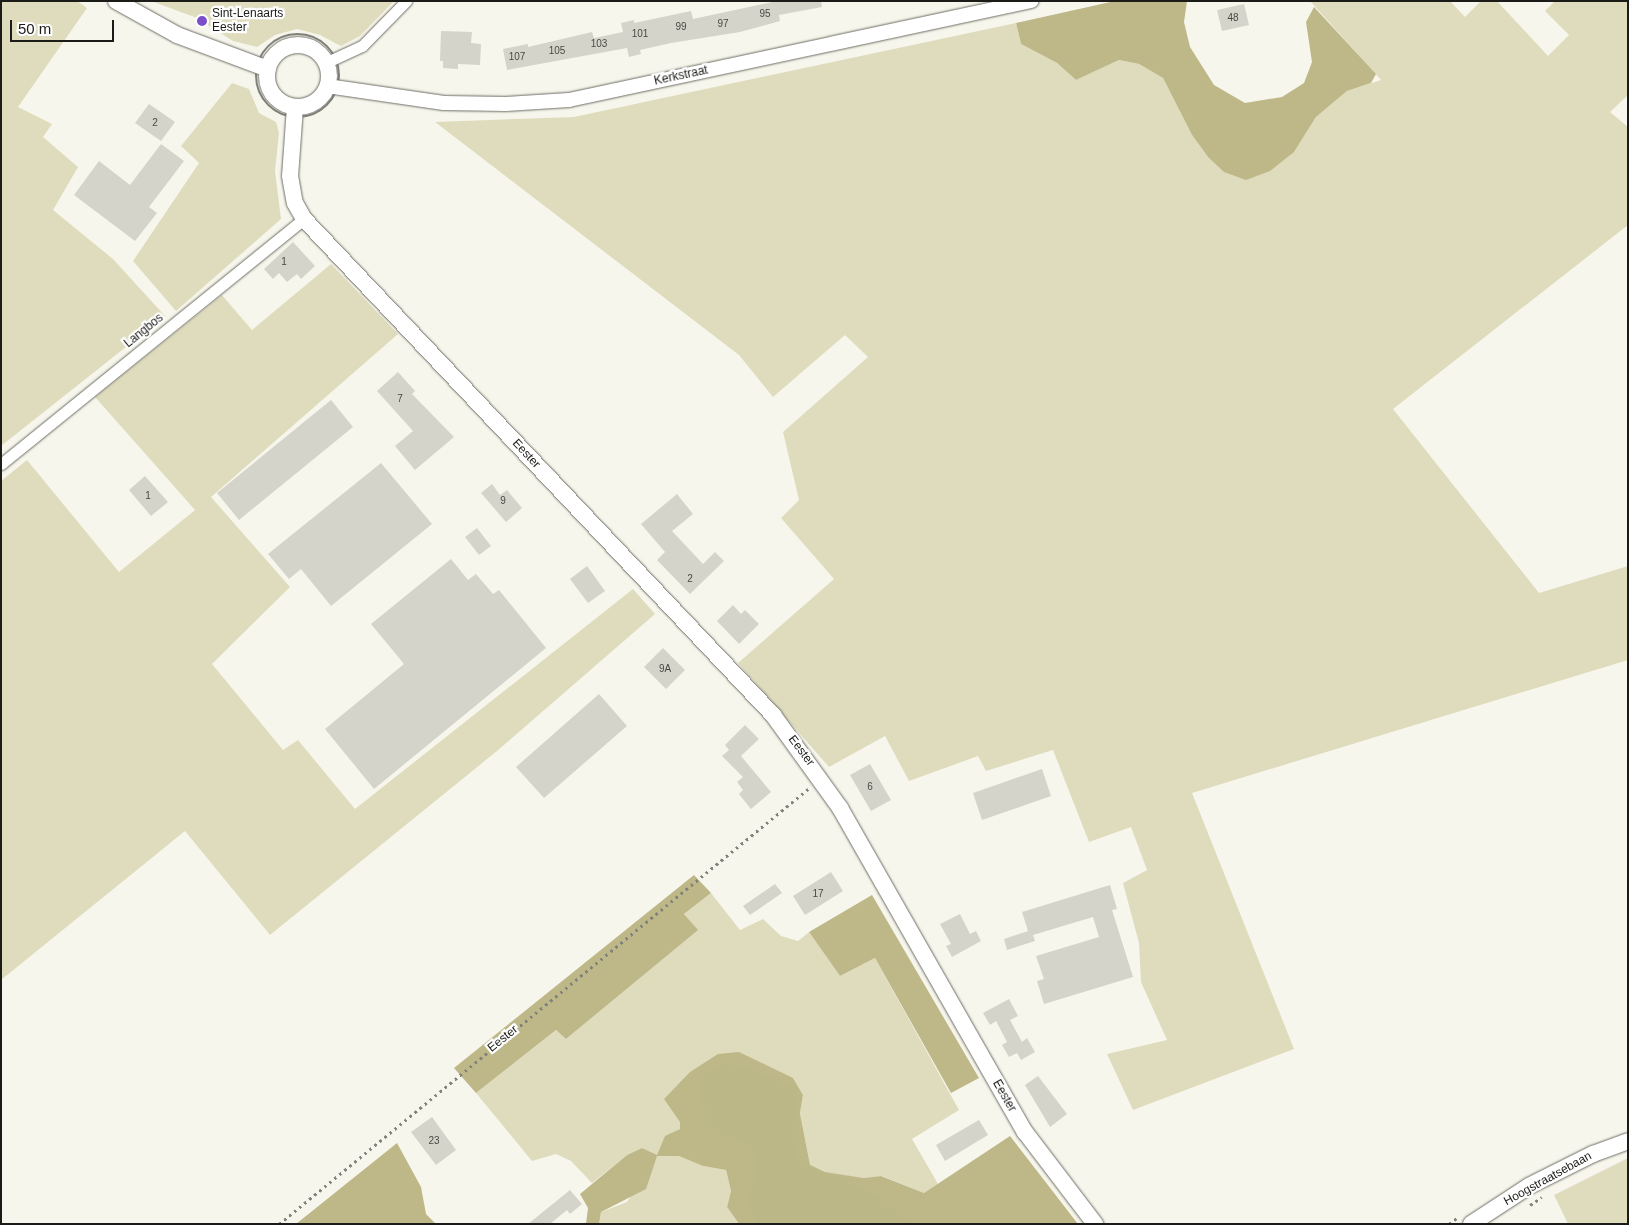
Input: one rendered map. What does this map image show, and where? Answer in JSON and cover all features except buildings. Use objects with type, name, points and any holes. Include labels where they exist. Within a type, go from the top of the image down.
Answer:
[{"type":"main road","points":[[116,1],[177,35],[268,69]]},
{"type":"main road","points":[[297,46],[314,50],[325,63],[327,86],[312,104],[294,107],[280,102],[272,94],[268,85],[268,69],[276,54],[297,46]]},
{"type":"main road","name":"Eester","points":[[294,107],[290,176],[295,202],[304,219],[774,715],[821,778],[1025,1132],[1095,1224]]},
{"type":"main road","name":"Hoogstraatsebaan","points":[[1471,1224],[1529,1186],[1593,1154],[1628,1141]]},
{"type":"street","points":[[325,63],[362,46],[406,1]]},
{"type":"street","name":"Kerkstraat","points":[[327,86],[444,103],[506,104],[569,100],[1032,1]]},
{"type":"street","name":"Langbos","points":[[1,464],[304,219]]},
{"type":"path","name":"Eester","points":[[279,1224],[821,778]]},
{"type":"shaded area","points":[[1,1],[77,1],[87,8],[18,107],[52,124],[43,137],[78,167],[53,210],[113,259],[165,316],[1,446]]},
{"type":"shaded area","points":[[151,1],[394,1],[360,36],[341,46],[320,35],[297,29],[275,35],[257,47],[233,41],[197,18]]},
{"type":"shaded area","points":[[1115,1],[1187,1],[1184,22],[1190,47],[1214,85],[1245,103],[1282,97],[1304,83],[1312,62],[1306,22],[1314,7],[1376,74],[1371,83],[1347,91],[1316,117],[1294,152],[1270,171],[1246,180],[1224,172],[1208,157],[1192,135],[1163,78],[1139,64],[1119,60],[1076,80],[1057,63],[1021,44],[1016,23]]},
{"type":"shaded area","points":[[1310,1],[1450,1],[1465,17],[1481,1],[1497,1],[1548,56],[1569,35],[1545,11],[1555,1],[1628,1],[1628,95],[1610,112],[1628,127],[1628,225],[1393,409],[1539,593],[1628,566],[1628,660],[1192,793],[1294,1049],[1133,1110],[1107,1054],[1167,1040],[1141,982],[1139,943],[1123,883],[1147,870],[1131,827],[1089,842],[1053,750],[986,771],[978,756],[909,781],[885,736],[829,767],[738,663],[834,579],[781,518],[799,500],[783,432],[868,357],[845,335],[773,397],[739,355],[435,122],[574,117],[1016,23],[1021,44],[1057,63],[1076,80],[1119,60],[1139,64],[1163,78],[1192,135],[1208,157],[1294,152],[1316,117],[1347,91],[1381,80]]},
{"type":"shaded area","points":[[232,83],[249,89],[259,113],[276,122],[279,133],[275,171],[281,219],[176,311],[133,261],[199,163],[181,146]]},
{"type":"shaded area","points":[[331,264],[398,334],[211,497],[290,587],[212,664],[283,750],[298,740],[355,809],[633,589],[655,614],[497,751],[270,935],[185,831],[1,980],[1,481],[27,460],[119,572],[195,510],[95,397],[222,295],[252,330]]},
{"type":"shaded area","points":[[694,875],[711,893],[684,914],[698,930],[566,1039],[556,1030],[476,1093],[454,1068]]},
{"type":"shaded area","points":[[711,893],[740,930],[763,919],[781,936],[798,941],[809,932],[840,976],[875,958],[959,1110],[912,1139],[938,1184],[924,1193],[882,1176],[864,1178],[811,1171],[800,1112],[803,1095],[793,1079],[769,1067],[680,1122],[680,1129],[658,1156],[680,1156],[703,1166],[726,1170],[731,1191],[727,1207],[739,1224],[599,1224],[601,1212],[627,1202],[657,1156],[642,1148],[627,1155],[592,1183],[571,1161],[556,1154],[532,1161],[476,1093],[556,1030],[566,1039],[697,930],[684,914]]},
{"type":"shaded area","points":[[872,895],[979,1078],[951,1093],[875,958],[840,976],[809,932]]},
{"type":"shaded area","points":[[739,1052],[793,1078],[803,1095],[800,1113],[811,1170],[864,1178],[881,1176],[924,1193],[1010,1136],[1078,1224],[739,1224],[727,1207],[731,1191],[726,1170],[703,1166],[679,1156],[657,1156],[646,1189],[601,1212],[599,1224],[586,1224],[588,1208],[580,1194],[627,1155],[642,1148],[657,1155],[665,1136],[680,1129],[680,1122],[664,1099],[690,1072],[718,1054]]},
{"type":"shaded area","points":[[725,1064],[741,1069],[752,1068],[764,1075],[780,1077],[782,1086],[790,1084],[791,1095],[798,1104],[791,1129],[798,1159],[880,1199],[909,1224],[754,1224],[755,1217],[747,1200],[756,1177],[754,1150],[743,1140],[720,1135],[714,1130],[710,1121],[712,1113],[704,1107],[698,1086],[706,1071]]},
{"type":"shaded area","points":[[397,1143],[421,1187],[426,1214],[436,1224],[296,1224]]},
{"type":"shaded area","points":[[1628,1158],[1628,1224],[1568,1224],[1554,1195]]},
{"type":"place","name":"Sint-Lenaarts Eester","points":[[202,21]]}]
